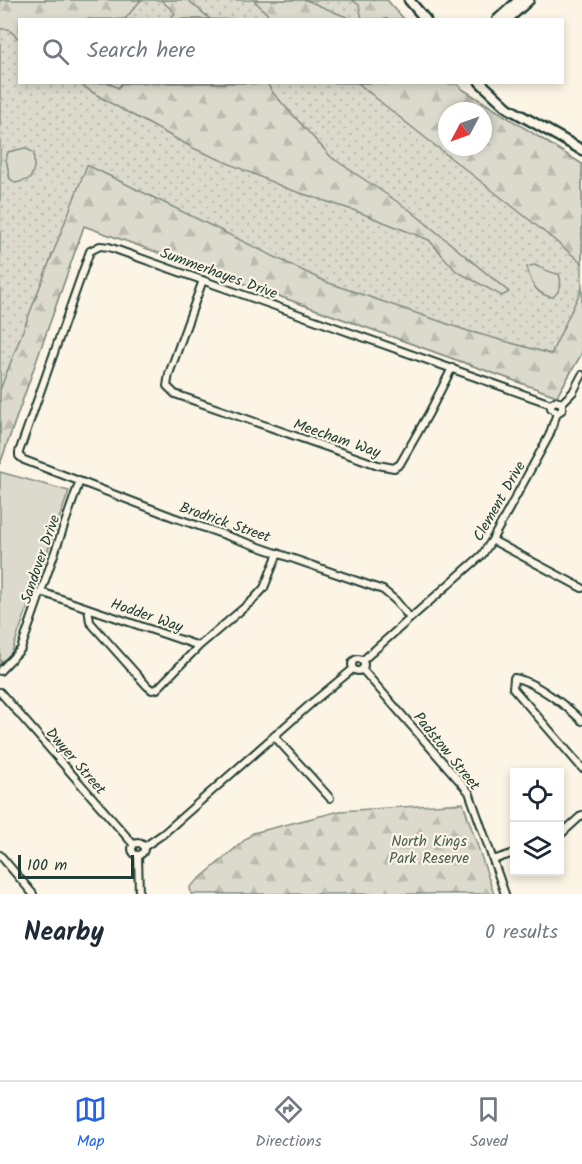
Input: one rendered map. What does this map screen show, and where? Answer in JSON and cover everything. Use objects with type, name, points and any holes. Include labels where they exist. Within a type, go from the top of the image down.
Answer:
[{"type":"street","points":[[409,0],[424,18]]},
{"type":"street","points":[[498,18],[519,0]]},
{"type":"street","points":[[509,18],[529,0]]},
{"type":"street","points":[[482,84],[508,108],[582,150]]},
{"type":"street","name":"Summerhayes Drive","points":[[24,460],[19,456],[19,452],[90,251],[100,246],[109,246],[551,404]]},
{"type":"street","points":[[159,389],[167,386],[169,374],[203,280]]},
{"type":"street","name":"Meecham Way","points":[[167,386],[175,394],[212,408],[378,465],[394,468],[400,464],[452,368]]},
{"type":"street","points":[[562,403],[557,400],[551,404],[551,410],[557,413],[562,408],[562,403],[573,392],[582,375]]},
{"type":"street","name":"Clement Drive","points":[[362,661],[482,555],[549,436],[557,413]]},
{"type":"street","name":"Brodrick Street","points":[[24,460],[79,483],[383,590],[410,618]]},
{"type":"street","name":"Sandover Drive","points":[[0,671],[21,649],[79,483]]},
{"type":"street","points":[[492,540],[582,588]]},
{"type":"street","name":"Hodder Way","points":[[88,608],[90,622],[140,680],[152,690],[157,689],[199,646],[264,588],[278,553]]},
{"type":"street","name":"Hodder Way","points":[[41,592],[199,646]]},
{"type":"street","points":[[358,658],[364,665],[359,671],[353,669],[351,666],[353,661],[358,658]]},
{"type":"street","points":[[138,855],[142,854],[144,847],[163,834],[353,669]]},
{"type":"street","name":"Padstow Street","points":[[362,669],[468,792],[505,894]]},
{"type":"street","points":[[582,721],[556,699],[524,680],[514,678],[513,688],[582,768]]},
{"type":"street","name":"Dwyer Street","points":[[0,692],[134,845]]},
{"type":"street","points":[[274,736],[330,798]]},
{"type":"street","points":[[564,831],[582,815]]},
{"type":"street","points":[[139,894],[138,855],[133,851],[134,845],[138,843],[144,847]]},
{"type":"street","points":[[493,860],[510,854]]},
{"type":"street","points":[[0,855],[33,894]]},
{"type":"green space","points":[[0,0],[387,0],[403,18],[18,18],[18,84],[458,84],[483,102],[438,102],[438,156],[492,156],[492,108],[582,164],[582,353],[557,396],[84,226],[0,464]]},
{"type":"green space","points":[[0,0],[141,0],[126,18],[18,18],[18,38],[8,29],[0,29]]},
{"type":"green space","points":[[161,0],[188,0],[209,18],[171,18],[175,13]]},
{"type":"green space","points":[[254,0],[306,0],[349,18],[271,18]]},
{"type":"green space","points":[[352,0],[387,0],[403,18],[362,18],[359,5]]},
{"type":"green space","points":[[80,84],[111,84],[118,88],[121,84],[268,84],[273,93],[331,157],[411,211],[509,292],[502,296],[456,271],[429,240],[356,211],[288,189],[193,148]]},
{"type":"green space","points":[[359,84],[458,84],[483,102],[438,102],[438,147]]},
{"type":"green space","points":[[492,108],[582,164],[582,263],[449,156],[492,156]]},
{"type":"green space","points":[[25,148],[34,153],[34,168],[30,179],[16,183],[10,179],[6,159],[8,152]]},
{"type":"green space","points":[[87,165],[326,282],[468,331],[551,354],[582,288],[582,353],[557,396],[84,226],[0,464],[0,390]]},
{"type":"green space","points":[[534,265],[559,274],[560,287],[553,297],[543,294],[532,283],[527,267]]},
{"type":"green space","points":[[0,472],[69,491],[11,654],[0,663]]},
{"type":"green space","name":"North Kings Park Reserve","points":[[463,803],[494,894],[191,894],[190,887],[253,833],[340,811]]}]
